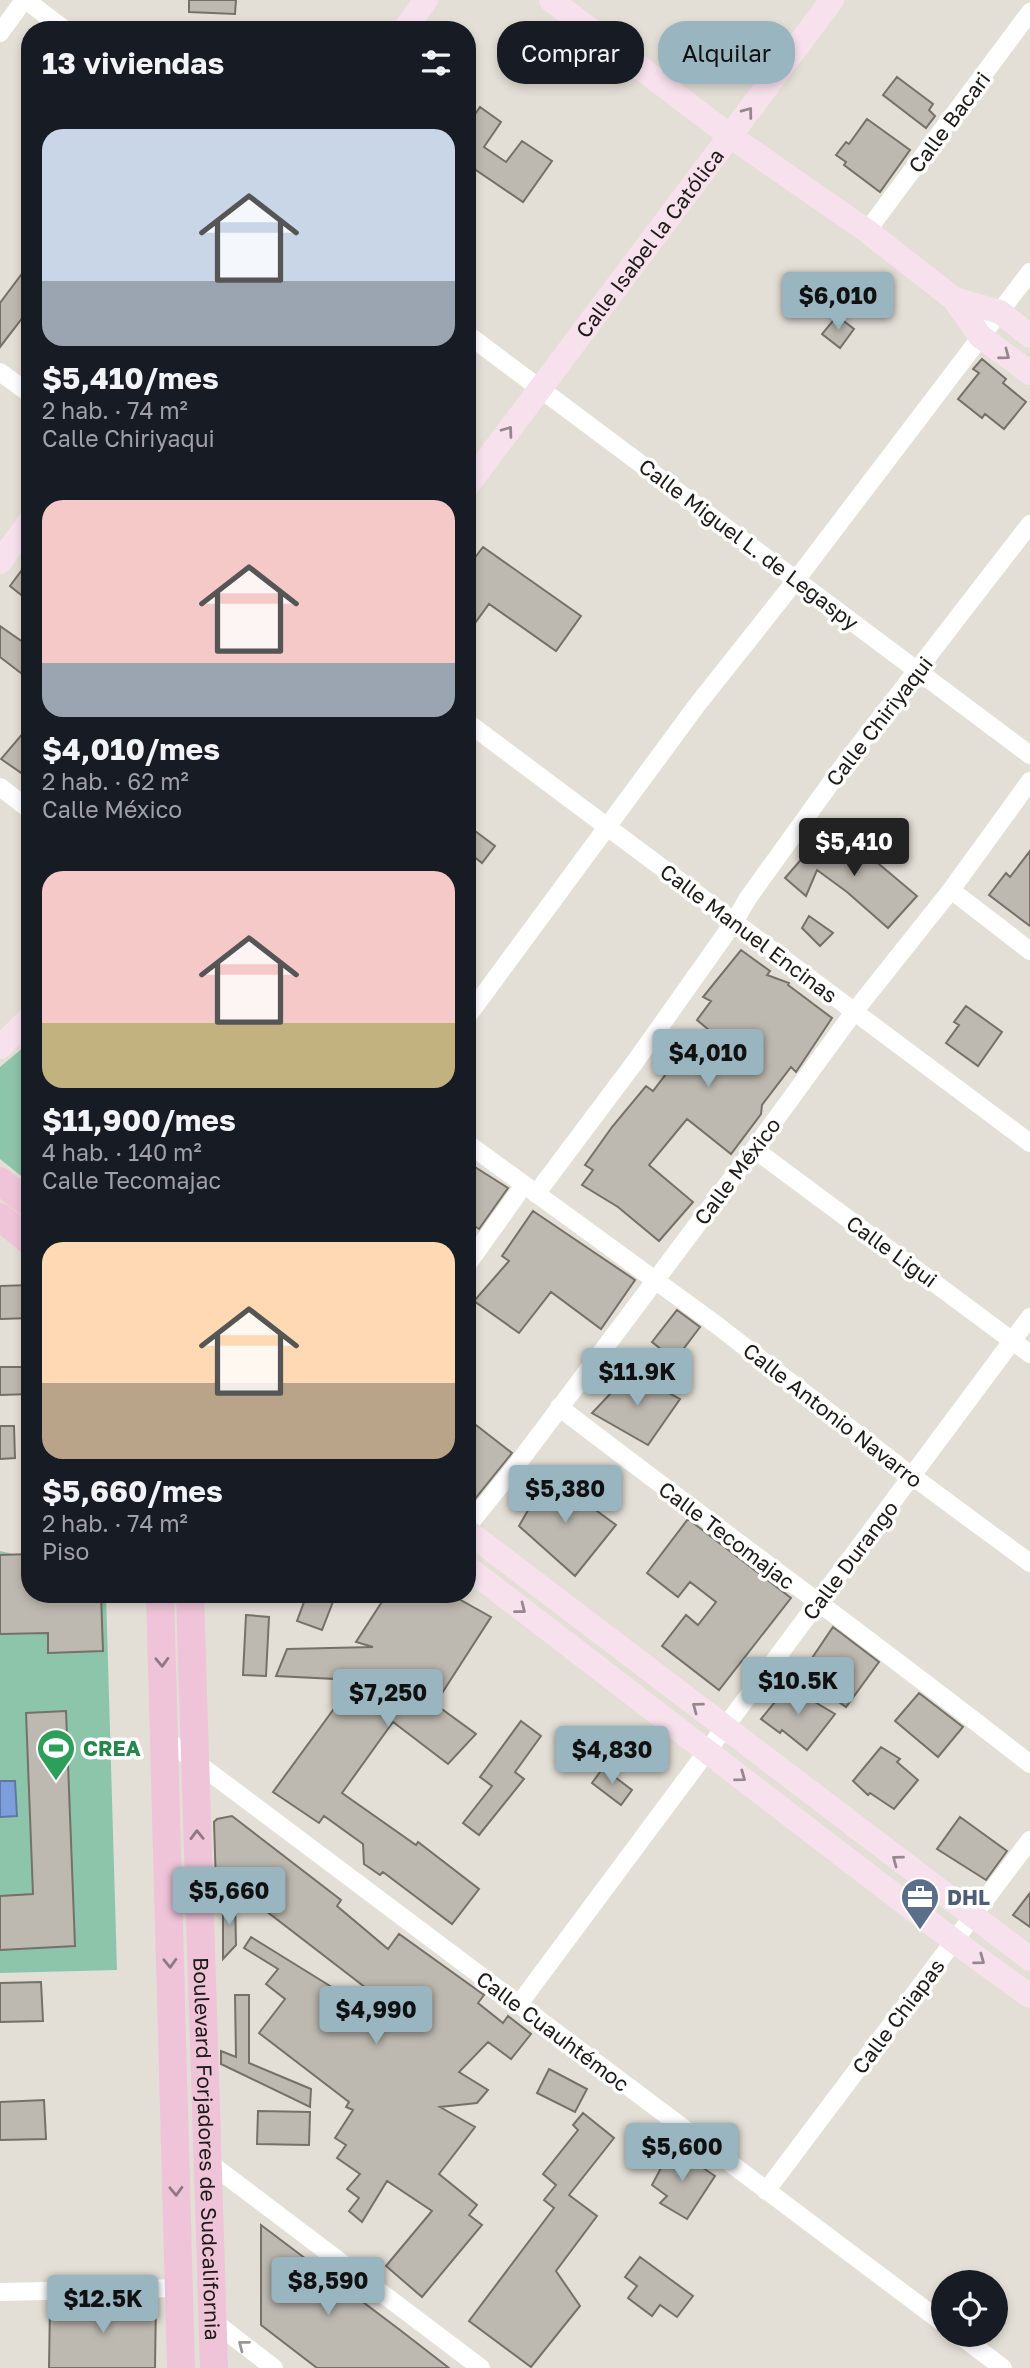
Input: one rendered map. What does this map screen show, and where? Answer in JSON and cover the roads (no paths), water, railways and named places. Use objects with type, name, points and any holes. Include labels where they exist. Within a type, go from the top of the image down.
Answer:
[{"type":"main road","points":[[0,1181],[21,1197]]},
{"type":"main road","points":[[0,1217],[21,1234]]},
{"type":"main road","name":"Boulevard Forjadores de Sudcalifornia","points":[[160,1603],[181,2368]]},
{"type":"main road","name":"Boulevard Forjadores de Sudcalifornia","points":[[190,1603],[214,2368]]},
{"type":"street","points":[[0,33],[25,0],[53,21]]},
{"type":"street","points":[[411,21],[426,0]]},
{"type":"street","points":[[551,0],[730,136],[867,231],[954,299],[980,336],[1030,373]]},
{"type":"street","name":"Calle Isabel la Católica","points":[[476,474],[832,0]]},
{"type":"street","name":"Calle Bacari","points":[[867,231],[1030,12]]},
{"type":"street","points":[[476,1005],[697,705],[796,580],[1030,272]]},
{"type":"street","points":[[954,299],[1000,312],[1030,336]]},
{"type":"street","name":"Calle Miguel L. de Legaspy","points":[[476,341],[1030,755]]},
{"type":"street","points":[[0,372],[21,387]]},
{"type":"street","name":"Calle Chiriyaqui","points":[[476,1254],[635,1062],[748,898],[844,766],[1030,524]]},
{"type":"street","points":[[0,562],[21,533]]},
{"type":"street","name":"Calle Manuel Encinas","points":[[476,729],[1030,1143]]},
{"type":"street","name":"Calle México","points":[[476,1517],[854,1012],[951,890],[1030,781]]},
{"type":"street","points":[[0,787],[21,803]]},
{"type":"street","points":[[951,890],[1030,951]]},
{"type":"street","points":[[0,1047],[21,1027]]},
{"type":"street","name":"Calle Ligui","points":[[754,1149],[1030,1354]]},
{"type":"street","name":"Calle Antonio Navarro","points":[[476,1150],[758,1357],[1030,1563]]},
{"type":"street","name":"Calle Durango","points":[[519,2004],[1030,1317]]},
{"type":"street","name":"Calle Tecomajac","points":[[559,1407],[1030,1764]]},
{"type":"street","points":[[476,1536],[724,1728],[1030,1959]]},
{"type":"street","points":[[476,1574],[954,1941],[1030,1996]]},
{"type":"street","name":"Calle Cuauhtémoc","points":[[164,1738],[931,2314]]},
{"type":"street","name":"Calle Chiapas","points":[[766,2190],[1030,1840]]},
{"type":"street","points":[[207,2161],[481,2368]]},
{"type":"street","points":[[0,2292],[179,2288]]},
{"type":"street","points":[[212,2321],[274,2368]]},
{"type":"street","points":[[975,2347],[1003,2368]]},
{"type":"water","points":[[0,1781],[15,1781],[17,1816],[0,1817]]},
{"type":"place","name":"CREA","points":[[56,1782]]},
{"type":"place","name":"DHL","points":[[920,1931]]}]
